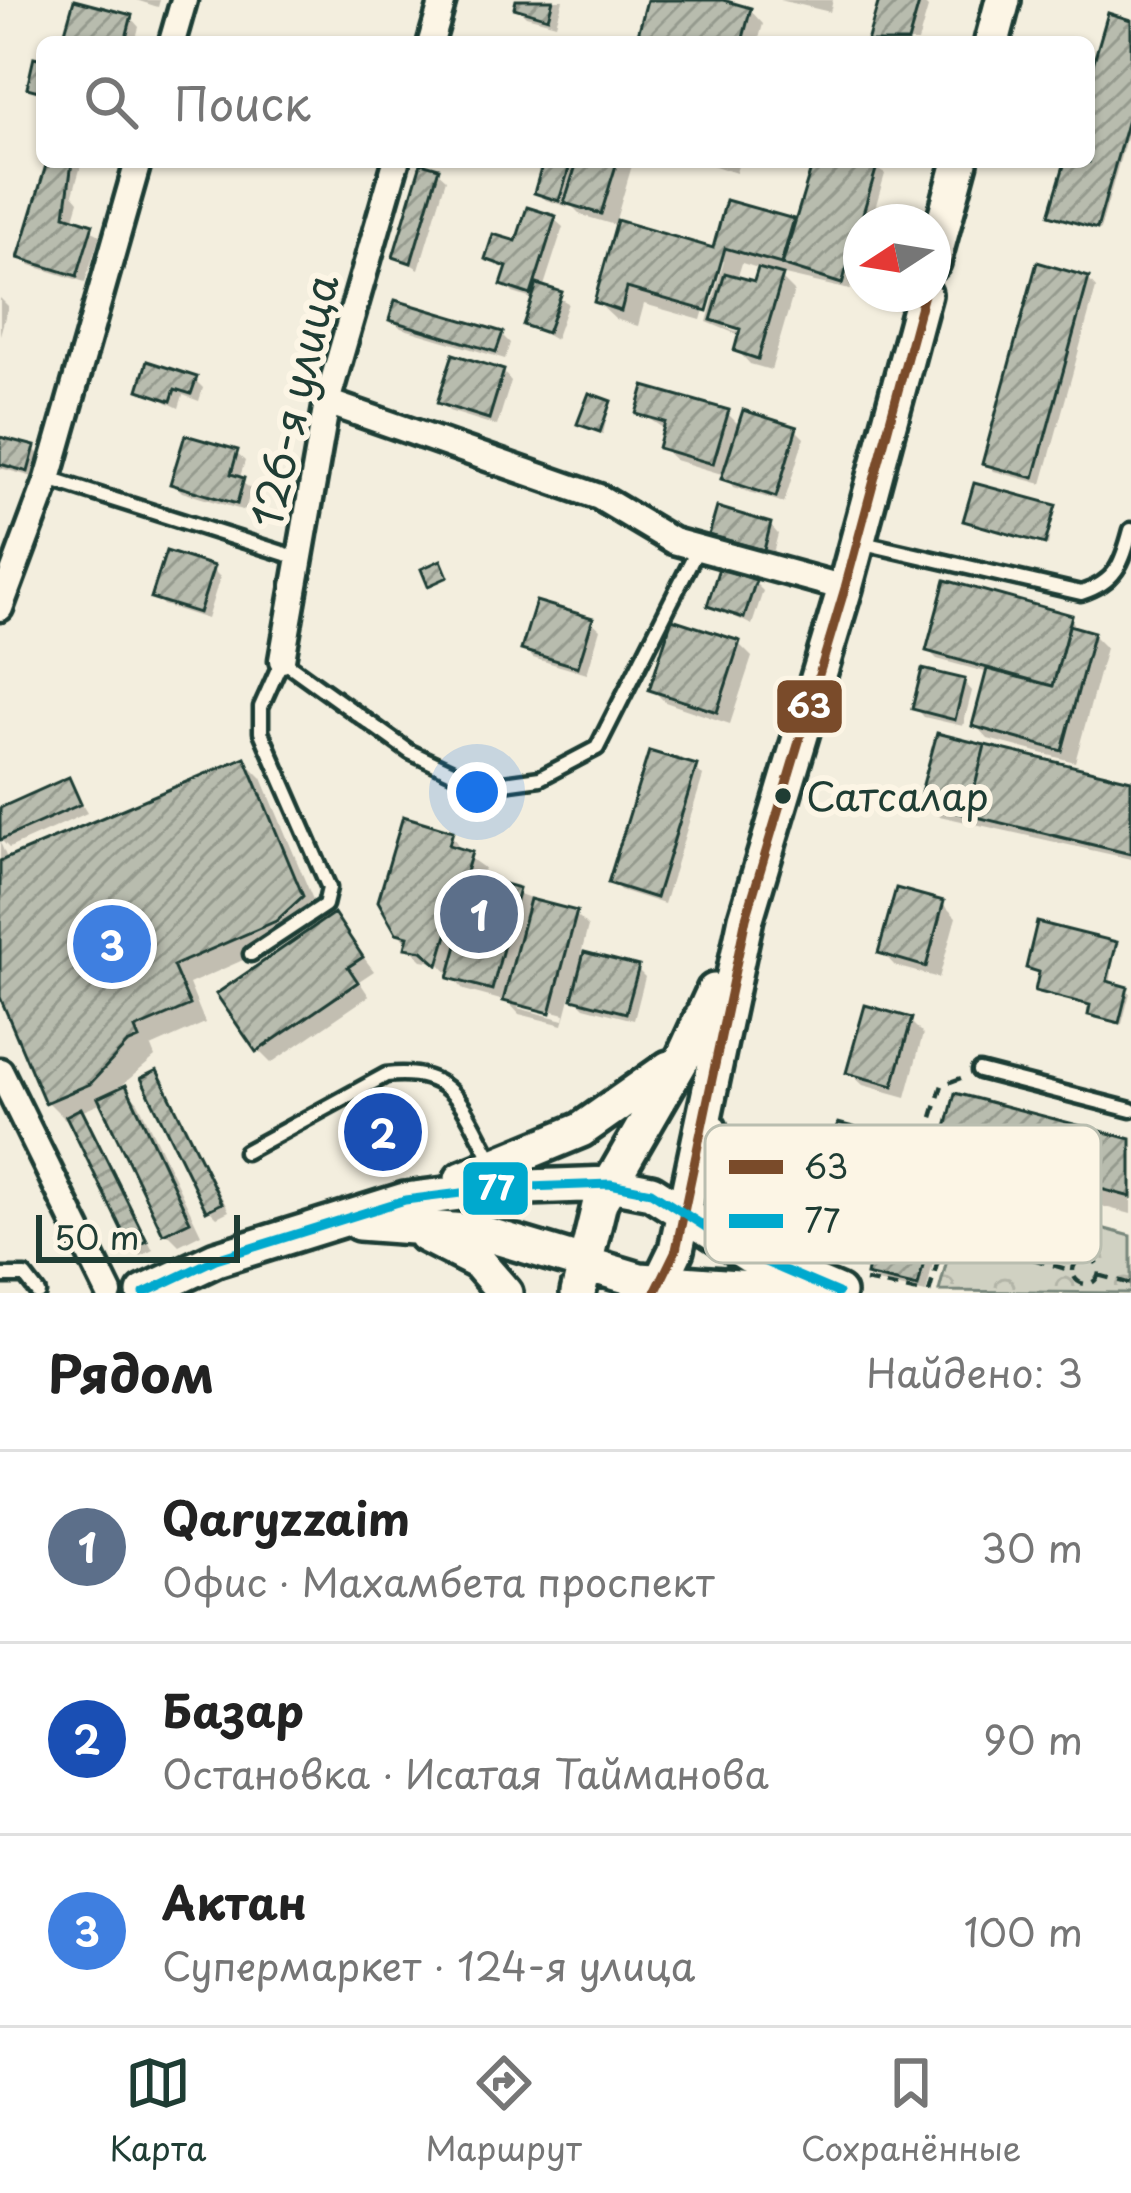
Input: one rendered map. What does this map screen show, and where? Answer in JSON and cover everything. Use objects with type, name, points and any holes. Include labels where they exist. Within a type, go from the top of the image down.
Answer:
[{"type":"street","points":[[174,36],[184,0]]},
{"type":"street","points":[[432,36],[443,0]]},
{"type":"street","points":[[994,36],[1004,0]]},
{"type":"street","points":[[0,608],[48,478],[136,168]]},
{"type":"street","name":"126-я улица","points":[[282,660],[328,402],[394,168]]},
{"type":"street","points":[[949,204],[958,168]]},
{"type":"street","points":[[658,1288],[676,1250],[683,1213],[697,1063],[845,589],[920,312]]},
{"type":"street","points":[[328,402],[599,497],[673,541],[845,589]]},
{"type":"street","points":[[406,1213],[496,1166],[581,1130],[697,1063]]},
{"type":"street","points":[[582,1278],[592,1220],[610,1184],[697,1063]]},
{"type":"street","points":[[697,1063],[706,1125]]},
{"type":"street","points":[[0,1072],[109,1293]]},
{"type":"street","points":[[144,1293],[216,1259],[339,1222],[406,1213],[501,1188],[610,1184],[651,1192],[705,1226]]},
{"type":"street","points":[[406,1213],[479,1232],[582,1278],[623,1277],[658,1288],[810,1287]]},
{"type":"street","points":[[406,1213],[478,1262],[505,1293]]},
{"type":"street","points":[[769,1263],[810,1287]]},
{"type":"street","points":[[780,1263],[810,1287]]},
{"type":"lane","points":[[48,478],[298,558]]},
{"type":"lane","points":[[858,541],[1081,593],[1105,586],[1121,567],[1131,530]]},
{"type":"lane","points":[[251,954],[325,904],[329,888],[261,732],[261,707],[282,660],[410,752],[482,786],[540,778],[597,748],[698,548]]},
{"type":"lane","points":[[980,1071],[1131,1111]]},
{"type":"lane","points":[[245,1152],[386,1075],[412,1072],[438,1077],[455,1095],[496,1166]]},
{"type":"lane","points":[[0,1276],[25,1276],[38,1293]]},
{"type":"path","points":[[929,1125],[942,1085],[980,1071]]},
{"type":"path","points":[[810,1287],[926,1293],[936,1263]]},
{"type":"path","points":[[1046,1263],[1072,1271],[1081,1284],[1099,1275],[1131,1284]]},
{"type":"path","points":[[1072,1271],[1075,1263]]},
{"type":"path","points":[[1096,1263],[1099,1275]]},
{"type":"green space","points":[[1101,1228],[1131,1236],[1131,1293],[939,1291],[946,1263],[1101,1263]]},
{"type":"building","points":[[74,0],[132,15],[127,36],[64,36]]},
{"type":"building","points":[[516,0],[553,0],[548,18],[514,8]]},
{"type":"building","points":[[647,0],[723,0],[751,8],[744,36],[638,36]]},
{"type":"building","points":[[879,0],[920,0],[910,36],[869,36]]},
{"type":"building","points":[[1108,13],[1131,20],[1131,109],[1097,229],[1049,215],[1063,168],[1095,168],[1095,57]]},
{"type":"building","points":[[34,57],[36,58],[36,90],[27,88]]},
{"type":"building","points":[[45,168],[71,168],[65,215],[93,224],[77,276],[18,258]]},
{"type":"building","points":[[420,168],[439,168],[411,263],[393,257]]},
{"type":"building","points":[[541,168],[569,168],[559,201],[534,193]]},
{"type":"building","points":[[575,168],[615,168],[601,214],[564,203]]},
{"type":"building","points":[[811,168],[877,168],[866,204],[843,204],[842,284],[782,265]]},
{"type":"building","points":[[726,200],[794,219],[781,264],[725,248],[707,311],[627,288],[621,311],[594,302],[617,220],[713,248]]},
{"type":"building","points":[[527,207],[556,216],[531,295],[501,285],[507,267],[485,259],[493,234],[516,241]]},
{"type":"building","points":[[1037,262],[1089,277],[1034,478],[982,464]]},
{"type":"building","points":[[758,268],[783,275],[758,359],[734,351],[740,329],[711,320],[725,273],[754,281]]},
{"type":"building","points":[[537,284],[562,292],[547,333],[523,325]]},
{"type":"building","points":[[395,300],[503,332],[496,352],[389,320]]},
{"type":"building","points":[[453,354],[504,370],[489,419],[437,403]]},
{"type":"building","points":[[147,361],[197,377],[191,394],[175,389],[171,401],[138,390]]},
{"type":"building","points":[[644,386],[729,410],[713,464],[658,448],[665,422],[636,414]]},
{"type":"building","points":[[589,393],[611,401],[600,432],[577,424]]},
{"type":"building","points":[[743,410],[797,427],[776,497],[721,479]]},
{"type":"building","points":[[185,435],[238,450],[231,474],[244,478],[237,504],[170,484]]},
{"type":"building","points":[[0,437],[35,446],[28,472],[0,464]]},
{"type":"building","points":[[974,483],[1056,505],[1045,544],[963,521]]},
{"type":"building","points":[[717,507],[771,523],[764,550],[709,535]]},
{"type":"building","points":[[166,551],[214,566],[199,613],[151,598]]},
{"type":"building","points":[[441,560],[448,577],[428,586],[421,569]]},
{"type":"building","points":[[719,568],[756,580],[744,618],[707,606]]},
{"type":"building","points":[[945,580],[1072,615],[1053,686],[926,651]]},
{"type":"building","points":[[536,601],[593,618],[578,667],[521,650]]},
{"type":"building","points":[[672,619],[740,641],[717,712],[649,690]]},
{"type":"building","points":[[1069,625],[1094,632],[1062,751],[972,726],[987,669],[1053,686]]},
{"type":"building","points":[[922,669],[965,679],[955,720],[912,709]]},
{"type":"building","points":[[937,733],[985,745],[968,815],[918,803]]},
{"type":"building","points":[[985,745],[1131,780],[1131,854],[968,815]]},
{"type":"building","points":[[649,751],[697,765],[656,898],[608,883]]},
{"type":"building","points":[[245,757],[303,896],[276,921],[173,966],[190,1005],[135,1029],[139,1039],[127,1044],[90,1084],[45,1103],[0,997],[0,861]]},
{"type":"building","points":[[69,777],[81,804],[0,840],[0,808]]},
{"type":"building","points":[[403,816],[453,831],[449,845],[472,852],[438,965],[422,951],[405,948],[408,936],[396,933],[378,901]]},
{"type":"building","points":[[476,876],[519,888],[492,990],[448,978]]},
{"type":"building","points":[[896,888],[944,901],[926,967],[878,953]]},
{"type":"building","points":[[530,899],[577,911],[550,1013],[503,1001]]},
{"type":"building","points":[[334,913],[363,957],[348,967],[358,982],[256,1052],[216,994]]},
{"type":"building","points":[[1037,922],[1117,942],[1107,981],[1128,987],[1119,1023],[1088,1015],[1090,1005],[1035,991],[1039,972],[1026,968]]},
{"type":"building","points":[[584,952],[639,966],[626,1013],[572,999]]},
{"type":"building","points":[[865,1005],[912,1018],[893,1086],[846,1073]]},
{"type":"building","points":[[157,1070],[222,1203],[206,1211],[141,1078]]},
{"type":"building","points":[[126,1085],[190,1221],[163,1234],[98,1098]]},
{"type":"building","points":[[955,1093],[1077,1125],[947,1125]]},
{"type":"building","points":[[81,1108],[147,1241],[131,1249],[66,1116]]},
{"type":"building","points":[[1101,1131],[1131,1139],[1131,1197],[1101,1189]]},
{"type":"building","points":[[869,1263],[924,1263],[918,1287],[866,1275]]},
{"type":"transit line","name":"63","points":[[655,1293],[676,1250],[746,918],[845,588],[919,312]]},
{"type":"transit line","name":"77","points":[[144,1293],[216,1259],[405,1200],[501,1188],[610,1184],[651,1192],[705,1227]]},
{"type":"transit line","name":"77","points":[[768,1263],[838,1293]]},
{"type":"place","name":"Сатсалар","points":[[783,796]]},
{"type":"place","name":"Qaryzzaim","points":[[479,914]]},
{"type":"place","name":"Актан","points":[[112,944]]},
{"type":"place","name":"Базар","points":[[383,1132]]}]
